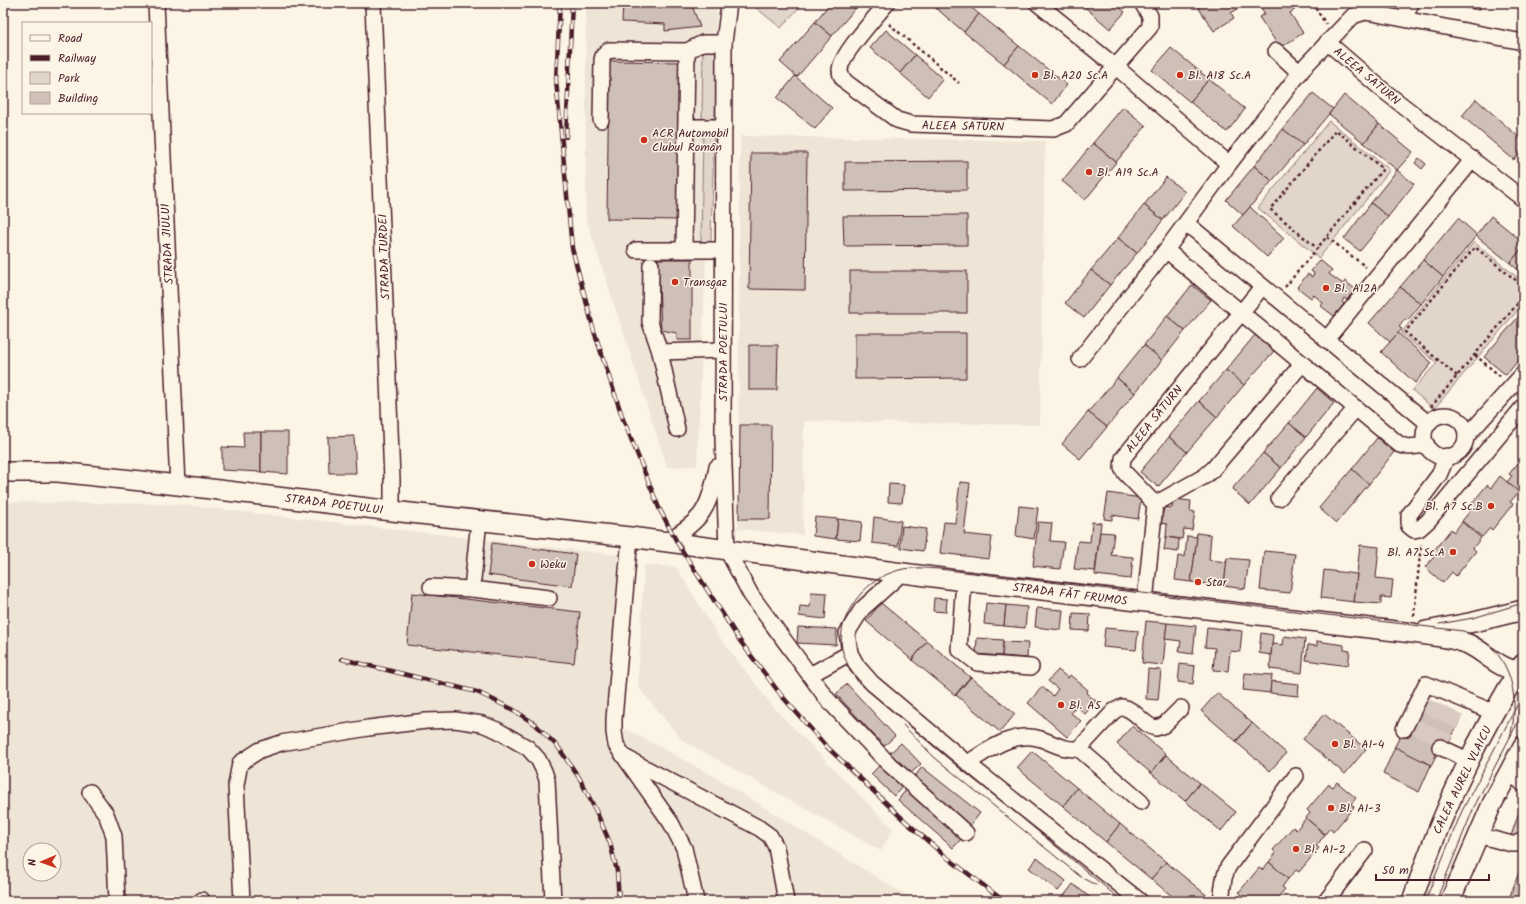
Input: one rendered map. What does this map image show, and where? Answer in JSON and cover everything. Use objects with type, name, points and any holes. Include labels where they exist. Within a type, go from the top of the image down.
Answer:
[{"type":"main road","name":"STRADA POETULUI","points":[[3,472],[58,472],[178,484],[392,511],[630,537],[727,550]]},
{"type":"main road","name":"STRADA FĂT FRUMOS","points":[[727,550],[964,581],[1413,633],[1452,639],[1467,644],[1495,663],[1522,668]]},
{"type":"main road","name":"STRADA FĂT FRUMOS","points":[[1413,633],[1474,622],[1523,610]]},
{"type":"main road","name":"CALEA AUREL VLAICU","points":[[1412,901],[1436,832],[1495,713],[1522,668]]},
{"type":"main road","points":[[1450,901],[1477,835],[1523,746]]},
{"type":"street","name":"STRADA JIULUI","points":[[156,3],[178,484]]},
{"type":"street","name":"STRADA TURDEI","points":[[373,3],[392,511]]},
{"type":"street","name":"STRADA POETULUI","points":[[727,550],[722,350],[724,43],[729,3]]},
{"type":"street","name":"ALEEA SATURN","points":[[887,3],[844,57],[840,71],[841,77],[847,83],[897,120],[911,124],[1053,129],[1066,124],[1150,27],[1150,16],[1142,3]]},
{"type":"street","points":[[1037,3],[1115,66],[1229,164]]},
{"type":"street","points":[[1405,18],[1411,3]]},
{"type":"street","points":[[1328,36],[1346,22],[1355,8],[1366,12],[1405,18],[1523,42]]},
{"type":"street","name":"ALEEA SATURN","points":[[1080,359],[1166,250],[1229,164],[1328,36],[1384,92],[1523,199]]},
{"type":"street","points":[[601,120],[602,60],[605,52],[613,49],[687,51],[703,43],[724,43]]},
{"type":"street","points":[[684,250],[687,51]]},
{"type":"street","points":[[1276,51],[1300,73]]},
{"type":"street","points":[[686,127],[724,128]]},
{"type":"street","points":[[1326,340],[1379,277],[1473,159]]},
{"type":"street","points":[[1186,222],[1262,287],[1425,421]]},
{"type":"street","points":[[636,250],[723,250]]},
{"type":"street","points":[[1166,250],[1400,445],[1409,447],[1427,445]]},
{"type":"street","points":[[651,265],[650,322],[660,352],[677,429]]},
{"type":"street","name":"ALEEA SATURN","points":[[1155,504],[1125,473],[1122,468],[1123,458],[1262,287]]},
{"type":"street","points":[[660,352],[722,350]]},
{"type":"street","points":[[1146,602],[1155,504],[1205,476],[1214,469],[1302,364]]},
{"type":"street","points":[[1466,437],[1523,374]]},
{"type":"street","points":[[1447,456],[1439,475],[1409,515],[1409,526],[1414,530],[1424,525],[1523,407]]},
{"type":"street","points":[[1279,498],[1356,408]]},
{"type":"street","points":[[1439,416],[1452,416],[1463,424],[1466,437],[1464,445],[1459,452],[1447,456],[1435,454],[1427,445],[1425,421],[1439,416]]},
{"type":"street","name":"STRADA POETULUI","points":[[665,542],[693,524],[707,506],[715,478],[723,438]]},
{"type":"street","points":[[472,590],[479,520]]},
{"type":"street","points":[[630,537],[614,719],[614,739],[624,757],[671,823],[684,848],[696,901]]},
{"type":"street","points":[[727,550],[751,595],[833,706],[889,764],[966,833]]},
{"type":"street","points":[[902,573],[862,610],[848,633],[850,653],[857,666],[872,683],[967,763],[1140,901]]},
{"type":"street","points":[[964,581],[959,649],[977,663],[1032,667]]},
{"type":"street","points":[[431,587],[549,598]]},
{"type":"street","points":[[810,675],[850,653]]},
{"type":"street","points":[[1404,729],[1426,684],[1495,713]]},
{"type":"street","points":[[1079,749],[1118,709],[1126,708],[1149,726],[1156,728],[1164,725],[1181,708]]},
{"type":"street","points":[[242,901],[236,785],[240,763],[260,750],[281,743],[368,728],[426,721],[455,720],[482,724],[497,730],[528,748],[538,759],[547,780],[553,901]]},
{"type":"street","points":[[967,763],[995,746],[1011,740],[1023,737],[1041,739],[1060,748],[1079,749],[1141,802]]},
{"type":"street","points":[[1440,746],[1470,761]]},
{"type":"street","points":[[624,757],[759,828],[770,836],[776,848],[786,901]]},
{"type":"street","points":[[1509,771],[1523,784]]},
{"type":"street","points":[[1221,901],[1224,878],[1228,867],[1296,776]]},
{"type":"street","points":[[90,792],[106,814],[114,836],[117,901]]},
{"type":"street","points":[[1477,835],[1512,844],[1517,844],[1519,842]]},
{"type":"street","points":[[1326,901],[1365,850]]},
{"type":"path","points":[[1312,3],[1328,36]]},
{"type":"path","points":[[878,15],[959,83]]},
{"type":"path","points":[[1276,298],[1318,249],[1327,236],[1383,169],[1336,130],[1270,209],[1318,249]]},
{"type":"path","points":[[1327,236],[1379,277]]},
{"type":"path","points":[[1457,376],[1405,332],[1475,247],[1523,286]]},
{"type":"path","points":[[1425,421],[1457,376],[1523,297]]},
{"type":"path","points":[[1475,355],[1512,386]]},
{"type":"path","points":[[1413,633],[1424,525]]},
{"type":"shaded area","points":[[586,3],[717,3],[697,466],[667,467],[586,218]]},
{"type":"shaded area","points":[[740,136],[1045,141],[1040,425],[804,421],[803,535],[738,529]]},
{"type":"shaded area","points":[[3,502],[176,504],[619,555],[607,722],[632,732],[715,777],[915,901],[3,901]]},
{"type":"shaded area","points":[[644,565],[676,567],[717,634],[775,709],[893,829],[881,851],[682,740],[638,687]]},
{"type":"green space","points":[[750,3],[803,3],[781,28]]},
{"type":"green space","points":[[703,48],[714,50],[717,54],[715,116],[710,121],[702,121]]},
{"type":"green space","points":[[1329,121],[1390,170],[1319,258],[1258,208]]},
{"type":"green space","points":[[706,132],[710,132],[714,136],[711,241],[709,245],[705,245],[701,242],[703,135]]},
{"type":"green space","points":[[1474,242],[1523,282],[1523,304],[1434,409],[1412,390],[1437,363],[1401,333]]},
{"type":"building","points":[[623,3],[691,3],[700,27],[665,31],[665,24],[622,22]]},
{"type":"building","points":[[830,3],[860,3],[832,36],[815,22]]},
{"type":"building","points":[[930,3],[966,3],[979,14],[964,32]]},
{"type":"building","points":[[1080,3],[1114,3],[1125,12],[1110,29]]},
{"type":"building","points":[[1203,3],[1247,3],[1231,13],[1234,18],[1214,31],[1198,7]]},
{"type":"building","points":[[1258,3],[1293,3],[1297,8],[1290,13],[1303,33],[1280,48],[1259,17],[1265,14]]},
{"type":"building","points":[[1448,3],[1481,3],[1479,10],[1448,5]]},
{"type":"building","points":[[979,14],[1019,46],[1004,64],[964,32]]},
{"type":"building","points":[[815,22],[832,36],[797,77],[780,62]]},
{"type":"building","points":[[886,30],[915,55],[900,73],[870,48]]},
{"type":"building","name":"Bl. A20 Sc.A","points":[[1019,46],[1067,85],[1052,104],[1004,64]]},
{"type":"building","name":"Bl. A18 Sc.A","points":[[1171,48],[1209,79],[1190,102],[1152,70]]},
{"type":"building","points":[[915,55],[943,79],[928,97],[900,73]]},
{"type":"building","name":"ACR Automobil Clubul Român","points":[[609,61],[682,62],[680,220],[607,219]]},
{"type":"building","points":[[795,76],[832,108],[815,129],[777,98]]},
{"type":"building","points":[[1209,79],[1245,109],[1227,132],[1190,102]]},
{"type":"building","points":[[1313,93],[1333,109],[1303,145],[1283,129]]},
{"type":"building","points":[[1344,95],[1379,124],[1364,143],[1329,114]]},
{"type":"building","points":[[1476,99],[1523,141],[1523,148],[1514,160],[1462,116]]},
{"type":"building","points":[[1123,107],[1146,126],[1116,162],[1093,143]]},
{"type":"building","points":[[1379,124],[1413,152],[1397,170],[1364,143]]},
{"type":"building","points":[[1283,129],[1303,145],[1272,181],[1254,166]]},
{"type":"building","name":"Bl. A19 Sc.A","points":[[1093,143],[1116,162],[1085,200],[1062,181]]},
{"type":"building","points":[[751,153],[807,153],[805,290],[749,289]]},
{"type":"building","points":[[1419,158],[1426,164],[1422,169],[1415,163]]},
{"type":"building","points":[[967,161],[967,190],[845,191],[845,162]]},
{"type":"building","points":[[1254,166],[1272,181],[1243,215],[1226,200]]},
{"type":"building","points":[[1397,170],[1414,184],[1388,217],[1371,203]]},
{"type":"building","points":[[1166,177],[1185,192],[1163,220],[1144,205]]},
{"type":"building","points":[[1371,203],[1388,217],[1360,251],[1344,239]]},
{"type":"building","points":[[1144,205],[1163,220],[1137,253],[1118,238]]},
{"type":"building","points":[[1250,207],[1284,238],[1267,257],[1233,226]]},
{"type":"building","points":[[967,215],[967,245],[844,246],[843,216]]},
{"type":"building","points":[[1491,216],[1523,242],[1523,247],[1510,263],[1476,236]]},
{"type":"building","points":[[1458,218],[1477,235],[1443,277],[1423,260]]},
{"type":"building","points":[[1118,238],[1137,253],[1110,285],[1091,270]]},
{"type":"building","points":[[1523,247],[1523,274],[1510,263]]},
{"type":"building","name":"Transgaz","points":[[658,259],[692,259],[692,340],[677,340],[677,333],[661,330]]},
{"type":"building","name":"Bl. A12A","points":[[1320,260],[1332,270],[1329,274],[1343,284],[1345,281],[1355,289],[1347,300],[1344,298],[1342,302],[1344,304],[1334,316],[1321,306],[1323,303],[1314,295],[1311,298],[1297,287],[1308,274],[1312,277],[1314,273],[1311,271]]},
{"type":"building","points":[[1423,260],[1443,277],[1421,304],[1400,287]]},
{"type":"building","points":[[1091,270],[1110,285],[1084,318],[1065,303]]},
{"type":"building","points":[[850,271],[967,271],[967,313],[850,313]]},
{"type":"building","points":[[1192,285],[1211,300],[1185,331],[1167,316]]},
{"type":"building","points":[[1400,287],[1421,304],[1408,320],[1405,319],[1399,327],[1402,329],[1390,342],[1369,323]]},
{"type":"building","points":[[1167,316],[1185,331],[1162,360],[1144,345]]},
{"type":"building","points":[[1519,316],[1523,320],[1523,355],[1506,375],[1484,357]]},
{"type":"building","points":[[855,333],[966,333],[966,378],[855,379]]},
{"type":"building","points":[[1398,333],[1432,363],[1415,383],[1381,352]]},
{"type":"building","points":[[1255,335],[1274,351],[1244,385],[1226,370]]},
{"type":"building","points":[[749,345],[778,345],[777,390],[749,390]]},
{"type":"building","points":[[1144,345],[1162,360],[1135,393],[1117,378]]},
{"type":"building","points":[[1226,370],[1244,385],[1217,417],[1199,401]]},
{"type":"building","points":[[1117,378],[1135,393],[1107,427],[1088,412]]},
{"type":"building","points":[[1317,388],[1334,403],[1306,437],[1289,423]]},
{"type":"building","points":[[1199,401],[1217,417],[1187,452],[1169,437]]},
{"type":"building","points":[[1088,412],[1107,427],[1080,459],[1062,444]]},
{"type":"building","points":[[1289,423],[1306,437],[1281,468],[1263,453]]},
{"type":"building","points":[[740,425],[771,425],[770,519],[739,519]]},
{"type":"building","points":[[243,432],[261,432],[261,472],[222,470],[222,447],[244,448]]},
{"type":"building","points":[[261,432],[288,432],[288,474],[261,472]]},
{"type":"building","points":[[354,436],[356,473],[329,473],[328,437]]},
{"type":"building","points":[[1169,437],[1187,452],[1158,487],[1140,472]]},
{"type":"building","points":[[1377,438],[1394,452],[1369,484],[1352,469]]},
{"type":"building","points":[[1263,453],[1281,468],[1250,505],[1232,489]]},
{"type":"building","points":[[1523,457],[1523,496],[1507,482],[1512,476],[1509,474]]},
{"type":"building","points":[[1352,469],[1369,484],[1336,523],[1319,508]]},
{"type":"building","name":"Bl. A7 Sc.B","points":[[1500,476],[1519,492],[1510,502],[1513,504],[1492,530],[1490,528],[1482,537],[1462,521],[1471,510],[1468,508],[1487,485],[1491,488]]},
{"type":"building","points":[[960,482],[970,483],[964,534],[992,537],[989,559],[940,553],[944,522],[955,523]]},
{"type":"building","points":[[889,484],[904,485],[902,503],[888,502]]},
{"type":"building","points":[[1108,493],[1141,498],[1138,519],[1112,515],[1112,520],[1104,519]]},
{"type":"building","points":[[1173,499],[1191,501],[1190,511],[1195,512],[1192,530],[1184,529],[1182,539],[1166,537],[1167,524],[1161,523],[1164,507],[1172,508]]},
{"type":"building","points":[[1019,506],[1038,508],[1034,539],[1016,536]]},
{"type":"building","points":[[815,517],[838,519],[836,539],[813,536]]},
{"type":"building","points":[[874,517],[901,521],[898,546],[872,543]]},
{"type":"building","points":[[838,519],[862,522],[860,541],[836,539]]},
{"type":"building","points":[[1038,522],[1052,523],[1050,541],[1064,542],[1060,569],[1033,566]]},
{"type":"building","points":[[1092,522],[1101,523],[1095,571],[1074,569],[1078,541],[1090,542]]},
{"type":"building","name":"Bl. A7 Sc.A","points":[[1462,522],[1481,538],[1473,548],[1476,551],[1456,576],[1452,572],[1443,583],[1425,567],[1434,557],[1431,554],[1451,529],[1454,532]]},
{"type":"building","points":[[902,526],[926,529],[923,551],[900,548]]},
{"type":"building","points":[[1100,532],[1114,533],[1111,555],[1133,557],[1131,579],[1095,575]]},
{"type":"building","points":[[1197,533],[1211,535],[1209,560],[1227,562],[1224,586],[1191,582]]},
{"type":"building","points":[[1187,536],[1197,537],[1191,582],[1175,580],[1178,556],[1185,557]]},
{"type":"building","points":[[1166,537],[1179,539],[1178,552],[1164,550]]},
{"type":"building","name":"Weku","points":[[492,543],[576,554],[572,586],[488,575]]},
{"type":"building","points":[[1360,545],[1379,547],[1376,578],[1393,580],[1391,598],[1381,597],[1381,604],[1354,602]]},
{"type":"building","points":[[1264,551],[1295,554],[1290,593],[1260,590]]},
{"type":"building","points":[[1227,558],[1249,560],[1245,589],[1224,586]]},
{"type":"building","points":[[1324,570],[1357,574],[1354,602],[1321,598]]},
{"type":"building","points":[[811,592],[827,593],[825,619],[799,616],[800,606],[810,607]]},
{"type":"building","points":[[412,593],[580,612],[574,663],[407,645]]},
{"type":"building","points":[[934,598],[947,599],[946,612],[933,611]]},
{"type":"building","points":[[881,603],[927,641],[912,660],[866,621]]},
{"type":"building","points":[[986,603],[1006,605],[1004,626],[984,624]]},
{"type":"building","points":[[1006,605],[1027,607],[1025,628],[1004,626]]},
{"type":"building","points":[[1037,608],[1063,610],[1061,630],[1035,627]]},
{"type":"building","points":[[1073,613],[1090,614],[1089,631],[1072,630]]},
{"type":"building","points":[[1146,621],[1167,623],[1163,665],[1142,663]]},
{"type":"building","points":[[1167,623],[1196,626],[1193,654],[1179,652],[1181,641],[1165,639]]},
{"type":"building","points":[[798,627],[837,629],[836,645],[797,643]]},
{"type":"building","points":[[1207,627],[1242,631],[1240,652],[1230,651],[1228,671],[1213,670],[1215,648],[1205,647]]},
{"type":"building","points":[[1105,628],[1138,631],[1136,650],[1103,647]]},
{"type":"building","points":[[1261,633],[1273,635],[1271,655],[1259,653]]},
{"type":"building","points":[[1284,636],[1305,639],[1302,673],[1270,669],[1272,644],[1283,645]]},
{"type":"building","points":[[977,638],[1003,640],[1002,656],[976,654]]},
{"type":"building","points":[[927,641],[970,677],[955,695],[912,660]]},
{"type":"building","points":[[1317,641],[1344,645],[1344,650],[1350,651],[1348,666],[1306,660],[1308,645],[1317,646]]},
{"type":"building","points":[[1003,642],[1028,643],[1027,658],[1002,656]]},
{"type":"building","points":[[1180,664],[1195,666],[1193,684],[1178,682]]},
{"type":"building","points":[[1148,669],[1161,670],[1158,700],[1146,699]]},
{"type":"building","name":"Bl. A5","points":[[1058,670],[1068,678],[1070,675],[1088,690],[1086,693],[1096,701],[1085,714],[1076,706],[1071,713],[1081,721],[1067,737],[1028,703],[1042,687],[1053,696],[1058,689],[1048,681]]},
{"type":"building","points":[[1245,673],[1272,675],[1270,693],[1243,690]]},
{"type":"building","points":[[971,677],[1015,714],[1000,732],[956,695]]},
{"type":"building","points":[[1271,681],[1299,684],[1298,696],[1270,693]]},
{"type":"building","points":[[847,684],[895,736],[884,746],[836,694]]},
{"type":"building","points":[[1217,693],[1252,723],[1236,741],[1201,711]]},
{"type":"building","points":[[1418,701],[1459,722],[1450,741],[1444,738],[1431,766],[1394,748]]},
{"type":"building","name":"Bl. A1-4","points":[[1324,714],[1366,749],[1345,774],[1303,739]]},
{"type":"building","points":[[1252,723],[1286,753],[1270,771],[1236,742]]},
{"type":"building","points":[[1132,726],[1166,754],[1151,773],[1117,744]]},
{"type":"building","points":[[901,743],[921,764],[910,774],[890,753]]},
{"type":"building","points":[[1395,747],[1431,765],[1419,792],[1383,774]]},
{"type":"building","points":[[1032,751],[1077,788],[1063,806],[1017,768]]},
{"type":"building","points":[[1166,755],[1200,783],[1185,801],[1151,773]]},
{"type":"building","points":[[881,764],[903,786],[894,796],[871,774]]},
{"type":"building","points":[[922,767],[980,813],[970,826],[913,779]]},
{"type":"building","name":"Bl. A1-3","points":[[1337,782],[1356,798],[1351,804],[1354,807],[1333,832],[1330,828],[1325,834],[1306,818],[1310,813],[1307,810],[1329,784],[1333,787]]},
{"type":"building","points":[[1200,783],[1236,812],[1221,831],[1185,801]]},
{"type":"building","points":[[1077,788],[1120,824],[1106,842],[1063,806]]},
{"type":"building","points":[[906,790],[962,838],[953,848],[898,800]]},
{"type":"building","points":[[1523,800],[1523,844],[1510,839]]},
{"type":"building","name":"Bl. A1-2","points":[[1306,818],[1325,835],[1316,846],[1319,848],[1299,872],[1296,870],[1288,879],[1269,862],[1276,853],[1273,850],[1293,827],[1296,830]]},
{"type":"building","points":[[1120,824],[1166,862],[1151,879],[1106,842]]},
{"type":"building","points":[[1037,858],[1066,881],[1058,891],[1029,868]]},
{"type":"building","points":[[1166,862],[1210,898],[1207,901],[1178,901],[1151,879]]},
{"type":"building","points":[[1269,862],[1288,879],[1282,887],[1285,889],[1275,901],[1238,901],[1242,895],[1239,892],[1259,868],[1262,870]]},
{"type":"building","points":[[1521,867],[1523,868],[1523,901],[1508,901]]},
{"type":"building","points":[[1073,884],[1092,899],[1090,901],[1060,901]]},
{"type":"tunnel","points":[[1416,735],[1440,690]]},
{"type":"tunnel","points":[[1429,741],[1453,695]]},
{"type":"tunnel","points":[[1439,746],[1463,699]]},
{"type":"tunnel","points":[[1519,842],[1523,829]]},
{"type":"tram line","points":[[1122,901],[858,682],[845,658],[842,649],[841,637],[843,625],[854,602],[872,583],[899,570],[916,568],[939,569],[1463,631],[1479,638],[1491,647],[1501,659],[1508,673],[1513,688],[1514,704],[1510,737]]},
{"type":"tram line","points":[[1439,624],[1473,618],[1523,603]]},
{"type":"tram line","points":[[1425,901],[1462,811],[1523,694]]},
{"type":"tram line","points":[[1436,901],[1474,807],[1523,712]]},
{"type":"tram line","points":[[903,725],[934,757],[1082,878],[1096,885]]},
{"type":"railway","points":[[560,3],[556,80],[572,248],[594,331],[623,419],[659,508],[678,544],[740,641],[781,695],[825,745],[905,821],[945,856],[1004,901]]},
{"type":"railway","points":[[566,137],[572,3]]},
{"type":"railway","points":[[342,659],[477,692],[512,709],[535,724],[558,747],[580,779],[596,811],[610,843],[617,871],[619,901]]},
{"type":"place","name":"Bl. A20 Sc.A","points":[[1035,75]]},
{"type":"place","name":"Bl. A18 Sc.A","points":[[1180,75]]},
{"type":"place","name":"ACR Automobil Clubul Român","points":[[644,140]]},
{"type":"place","name":"Bl. A19 Sc.A","points":[[1089,172]]},
{"type":"place","name":"Transgaz","points":[[675,282]]},
{"type":"place","name":"Bl. A12A","points":[[1326,288]]},
{"type":"place","name":"Bl. A7 Sc.B","points":[[1491,506]]},
{"type":"place","name":"Bl. A7 Sc.A","points":[[1453,552]]},
{"type":"place","name":"Weku","points":[[532,564]]},
{"type":"place","name":"Star","points":[[1198,582]]},
{"type":"place","name":"Bl. A5","points":[[1061,705]]},
{"type":"place","name":"Bl. A1-4","points":[[1335,744]]},
{"type":"place","name":"Bl. A1-3","points":[[1331,808]]},
{"type":"place","name":"Bl. A1-2","points":[[1296,849]]}]
